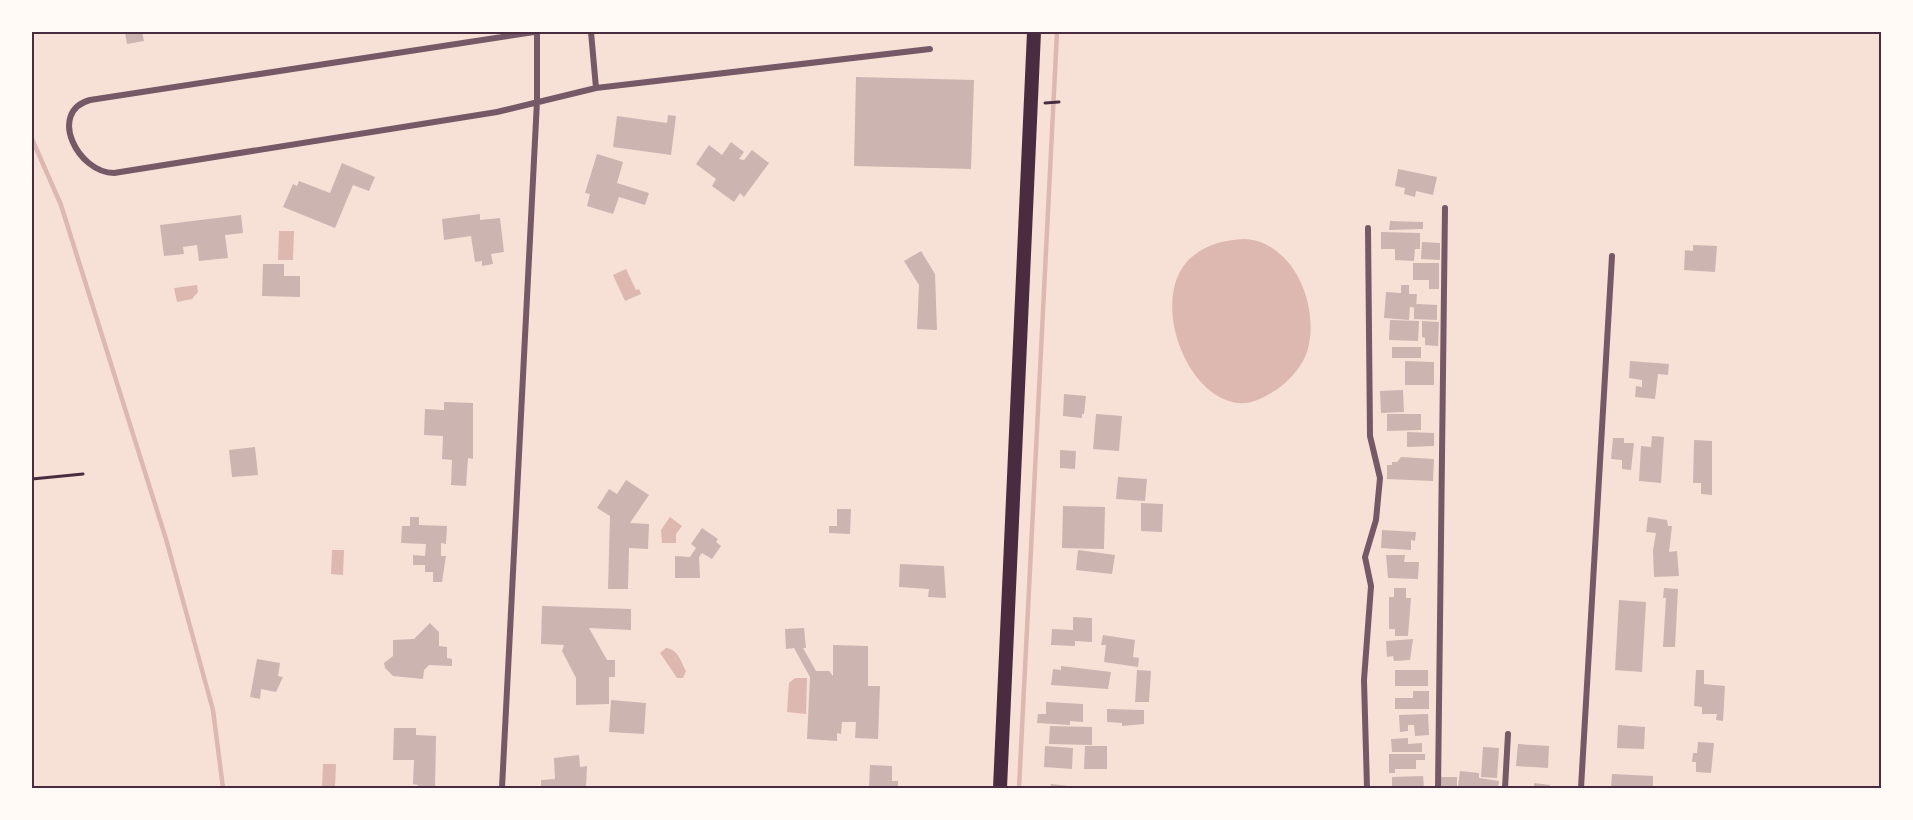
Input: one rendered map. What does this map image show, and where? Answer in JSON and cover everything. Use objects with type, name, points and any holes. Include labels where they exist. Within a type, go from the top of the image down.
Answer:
[{"type":"main road","points":[[1000,789],[1034,32]]},
{"type":"street","points":[[502,789],[537,101],[536,32],[90,100],[74,108],[69,128],[73,141],[87,164],[102,172],[114,173],[497,112],[537,101],[596,88],[930,49]]},
{"type":"street","points":[[591,32],[596,88]]},
{"type":"street","points":[[1437,789],[1445,208]]},
{"type":"street","points":[[1367,789],[1364,680],[1371,586],[1365,557],[1376,520],[1380,478],[1370,436],[1368,228]]},
{"type":"street","points":[[1581,789],[1612,256]]},
{"type":"street","points":[[1505,789],[1508,734]]},
{"type":"path","points":[[1046,103],[1059,102]]},
{"type":"path","points":[[32,479],[83,474]]},
{"type":"shaded area","points":[[279,231],[294,231],[293,260],[278,260]]},
{"type":"shaded area","points":[[1244,239],[1262,243],[1277,251],[1290,264],[1300,280],[1306,297],[1310,316],[1310,335],[1305,358],[1290,378],[1281,386],[1253,402],[1238,403],[1218,396],[1201,382],[1187,363],[1178,340],[1173,316],[1173,293],[1180,272],[1193,256],[1218,243]]},
{"type":"shaded area","points":[[626,269],[636,290],[639,289],[641,294],[625,301],[613,275]]},
{"type":"shaded area","points":[[197,285],[198,292],[192,299],[177,302],[174,288]]},
{"type":"shaded area","points":[[670,517],[682,526],[676,534],[676,543],[662,543],[661,530]]},
{"type":"shaded area","points":[[332,550],[344,550],[343,575],[331,574]]},
{"type":"shaded area","points":[[666,648],[676,653],[681,660],[686,671],[683,678],[677,678],[660,653]]},
{"type":"shaded area","points":[[795,678],[807,678],[806,714],[787,712],[789,683]]},
{"type":"shaded area","points":[[323,764],[336,764],[335,788],[322,787]]},
{"type":"building","points":[[125,32],[142,32],[144,41],[127,44]]},
{"type":"building","points":[[856,77],[974,80],[971,169],[854,166]]},
{"type":"building","points":[[668,115],[676,116],[671,155],[613,147],[617,116],[667,123]]},
{"type":"building","points":[[731,142],[744,152],[739,159],[744,160],[752,150],[769,163],[744,197],[740,193],[734,202],[712,186],[716,179],[696,164],[709,145],[722,155]]},
{"type":"building","points":[[597,154],[623,162],[617,183],[649,193],[645,205],[619,197],[613,214],[587,206],[590,194],[585,193]]},
{"type":"building","points":[[342,163],[375,177],[369,191],[353,185],[335,228],[283,207],[293,184],[297,186],[299,181],[330,193]]},
{"type":"building","points":[[1398,169],[1437,177],[1433,195],[1416,191],[1415,197],[1404,194],[1405,188],[1395,186]]},
{"type":"building","points":[[480,214],[480,220],[500,218],[504,252],[491,254],[493,264],[482,266],[482,261],[475,262],[471,236],[444,240],[442,219]]},
{"type":"building","points":[[241,215],[243,233],[225,235],[228,258],[199,261],[197,245],[183,247],[184,254],[164,256],[160,225]]},
{"type":"building","points":[[1390,221],[1423,222],[1423,229],[1389,230]]},
{"type":"building","points":[[1381,232],[1420,233],[1420,249],[1415,249],[1414,261],[1395,260],[1395,249],[1381,249]]},
{"type":"building","points":[[1422,242],[1440,243],[1440,260],[1421,259]]},
{"type":"building","points":[[1693,245],[1717,246],[1715,272],[1684,270],[1685,250],[1693,251]]},
{"type":"building","points":[[921,251],[935,274],[937,330],[917,329],[919,285],[904,261]]},
{"type":"building","points":[[1413,263],[1439,263],[1439,289],[1429,289],[1429,280],[1413,280]]},
{"type":"building","points":[[263,264],[284,264],[284,276],[300,276],[300,297],[262,296]]},
{"type":"building","points":[[1401,285],[1409,285],[1409,294],[1417,294],[1416,308],[1410,307],[1409,320],[1384,318],[1386,292],[1401,293]]},
{"type":"building","points":[[1417,304],[1437,305],[1437,320],[1414,319],[1414,308]]},
{"type":"building","points":[[1390,320],[1419,321],[1418,341],[1389,340]]},
{"type":"building","points":[[1422,321],[1439,322],[1438,346],[1425,345],[1425,338],[1422,337]]},
{"type":"building","points":[[1392,347],[1421,347],[1421,358],[1392,358]]},
{"type":"building","points":[[1405,361],[1434,362],[1434,385],[1405,385]]},
{"type":"building","points":[[1630,361],[1669,364],[1668,375],[1658,374],[1655,399],[1635,397],[1636,386],[1642,387],[1642,380],[1629,378]]},
{"type":"building","points":[[1403,390],[1404,412],[1381,413],[1380,391]]},
{"type":"building","points":[[1064,394],[1086,396],[1082,418],[1063,416]]},
{"type":"building","points":[[444,402],[473,403],[473,459],[468,458],[466,486],[451,485],[452,460],[442,459],[443,436],[424,435],[425,409],[444,410]]},
{"type":"building","points":[[1096,414],[1122,416],[1119,451],[1093,449]]},
{"type":"building","points":[[1387,414],[1421,414],[1421,430],[1387,431]]},
{"type":"building","points":[[1407,432],[1434,433],[1434,446],[1407,447]]},
{"type":"building","points":[[1652,436],[1664,437],[1661,483],[1639,481],[1641,446],[1651,447]]},
{"type":"building","points":[[1613,438],[1624,438],[1624,443],[1634,443],[1631,470],[1622,469],[1622,460],[1611,459]]},
{"type":"building","points":[[1694,440],[1712,441],[1712,495],[1701,494],[1701,483],[1693,483]]},
{"type":"building","points":[[255,447],[258,475],[232,477],[229,450]]},
{"type":"building","points":[[1060,450],[1076,451],[1075,469],[1060,468]]},
{"type":"building","points":[[1401,457],[1434,459],[1433,481],[1387,479],[1387,465],[1392,465],[1392,462],[1397,462]]},
{"type":"building","points":[[1118,477],[1147,479],[1145,501],[1116,499]]},
{"type":"building","points":[[626,480],[649,495],[630,523],[649,524],[648,549],[629,548],[628,589],[608,589],[610,516],[597,508],[609,489],[617,494]]},
{"type":"building","points":[[1141,503],[1163,504],[1162,532],[1141,531]]},
{"type":"building","points":[[1063,506],[1105,507],[1104,549],[1062,548]]},
{"type":"building","points":[[837,509],[851,509],[850,534],[829,533],[829,526],[837,526]]},
{"type":"building","points":[[410,517],[419,517],[419,525],[447,526],[446,544],[441,543],[441,556],[446,556],[442,582],[433,582],[433,572],[425,572],[425,565],[413,565],[413,555],[425,556],[426,544],[401,543],[402,526],[410,526]]},
{"type":"building","points":[[1648,517],[1667,520],[1668,526],[1672,526],[1669,552],[1677,551],[1679,576],[1654,577],[1653,550],[1656,533],[1646,532]]},
{"type":"building","points":[[702,528],[718,539],[716,542],[721,546],[712,559],[702,553],[699,557],[700,578],[675,578],[675,556],[690,557],[696,548],[691,544]]},
{"type":"building","points":[[1382,530],[1416,532],[1415,541],[1411,540],[1411,550],[1381,548]]},
{"type":"building","points":[[1078,550],[1115,555],[1112,574],[1076,570]]},
{"type":"building","points":[[1386,555],[1405,555],[1404,562],[1419,562],[1418,579],[1388,578]]},
{"type":"building","points":[[900,564],[944,566],[946,598],[928,597],[929,589],[899,587]]},
{"type":"building","points":[[1394,588],[1406,588],[1406,598],[1411,598],[1408,636],[1395,636],[1395,629],[1389,629],[1389,597],[1394,597]]},
{"type":"building","points":[[1664,588],[1678,589],[1675,647],[1663,647],[1666,598],[1663,598]]},
{"type":"building","points":[[1619,600],[1646,602],[1642,672],[1615,670]]},
{"type":"building","points":[[542,606],[631,609],[631,630],[589,628],[607,660],[615,660],[615,677],[609,677],[609,704],[576,705],[576,678],[562,651],[564,645],[541,644]]},
{"type":"building","points":[[1073,617],[1092,618],[1092,642],[1075,641],[1075,646],[1051,645],[1052,629],[1073,630]]},
{"type":"building","points":[[430,623],[439,632],[439,646],[447,647],[447,658],[452,659],[452,666],[429,665],[424,670],[423,679],[393,676],[385,668],[384,663],[393,656],[393,640],[414,639]]},
{"type":"building","points":[[804,628],[806,648],[803,648],[816,671],[829,671],[833,676],[833,645],[868,646],[868,686],[880,686],[878,739],[855,738],[856,722],[842,722],[841,734],[837,733],[837,741],[807,739],[810,677],[794,648],[786,649],[785,629]]},
{"type":"building","points":[[1103,635],[1135,640],[1133,657],[1139,658],[1138,667],[1104,662],[1106,645],[1101,645]]},
{"type":"building","points":[[1413,639],[1410,660],[1394,661],[1393,656],[1387,657],[1386,641]]},
{"type":"building","points":[[257,659],[280,663],[278,676],[283,677],[276,692],[261,689],[260,699],[250,697]]},
{"type":"building","points":[[1061,666],[1111,672],[1108,689],[1051,685],[1053,669],[1061,670]]},
{"type":"building","points":[[1137,670],[1151,671],[1149,702],[1135,702]]},
{"type":"building","points":[[1395,670],[1428,670],[1428,686],[1395,686]]},
{"type":"building","points":[[1696,670],[1704,670],[1704,684],[1725,686],[1723,721],[1716,720],[1717,714],[1702,714],[1702,707],[1694,706]]},
{"type":"building","points":[[1413,691],[1429,691],[1429,709],[1395,709],[1395,698],[1413,698]]},
{"type":"building","points":[[611,700],[646,703],[644,734],[609,732]]},
{"type":"building","points":[[1046,702],[1083,704],[1083,722],[1070,721],[1070,725],[1037,723],[1038,714],[1046,714]]},
{"type":"building","points":[[1107,709],[1144,710],[1144,724],[1122,726],[1122,723],[1107,722]]},
{"type":"building","points":[[1428,714],[1429,735],[1415,736],[1414,725],[1408,725],[1408,731],[1400,732],[1399,715]]},
{"type":"building","points":[[1618,725],[1645,727],[1644,749],[1617,748]]},
{"type":"building","points":[[1050,726],[1092,727],[1092,745],[1049,744]]},
{"type":"building","points":[[394,728],[416,728],[416,735],[436,736],[435,788],[418,788],[418,785],[413,784],[414,760],[393,760]]},
{"type":"building","points":[[1408,738],[1408,744],[1422,743],[1422,752],[1392,752],[1391,739]]},
{"type":"building","points":[[1698,742],[1714,743],[1711,773],[1696,772],[1696,762],[1692,762],[1693,753],[1697,753]]},
{"type":"building","points":[[1518,744],[1549,746],[1548,768],[1516,766]]},
{"type":"building","points":[[1045,746],[1073,748],[1072,769],[1044,767]]},
{"type":"building","points":[[1085,746],[1107,746],[1107,769],[1084,769]]},
{"type":"building","points":[[1483,747],[1499,748],[1497,778],[1481,777]]},
{"type":"building","points":[[1389,754],[1425,754],[1425,760],[1416,760],[1416,769],[1395,769],[1395,773],[1389,773]]},
{"type":"building","points":[[579,755],[580,767],[587,766],[586,787],[541,788],[541,780],[555,779],[554,758]]},
{"type":"building","points":[[870,765],[892,766],[892,781],[898,781],[898,788],[869,788]]},
{"type":"building","points":[[1460,771],[1479,773],[1479,778],[1499,781],[1498,788],[1458,786]]},
{"type":"building","points":[[1612,774],[1653,776],[1653,788],[1611,788]]},
{"type":"building","points":[[1423,776],[1424,788],[1392,788],[1392,777]]},
{"type":"building","points":[[1441,777],[1457,777],[1457,788],[1441,788]]},
{"type":"building","points":[[1534,783],[1550,785],[1549,788],[1534,788]]},
{"type":"building","points":[[1051,784],[1069,786],[1069,788],[1050,788]]},
{"type":"waterway","points":[[1019,788],[1057,32]]},
{"type":"waterway","points":[[32,139],[61,205],[166,539],[213,710],[223,788]]}]
